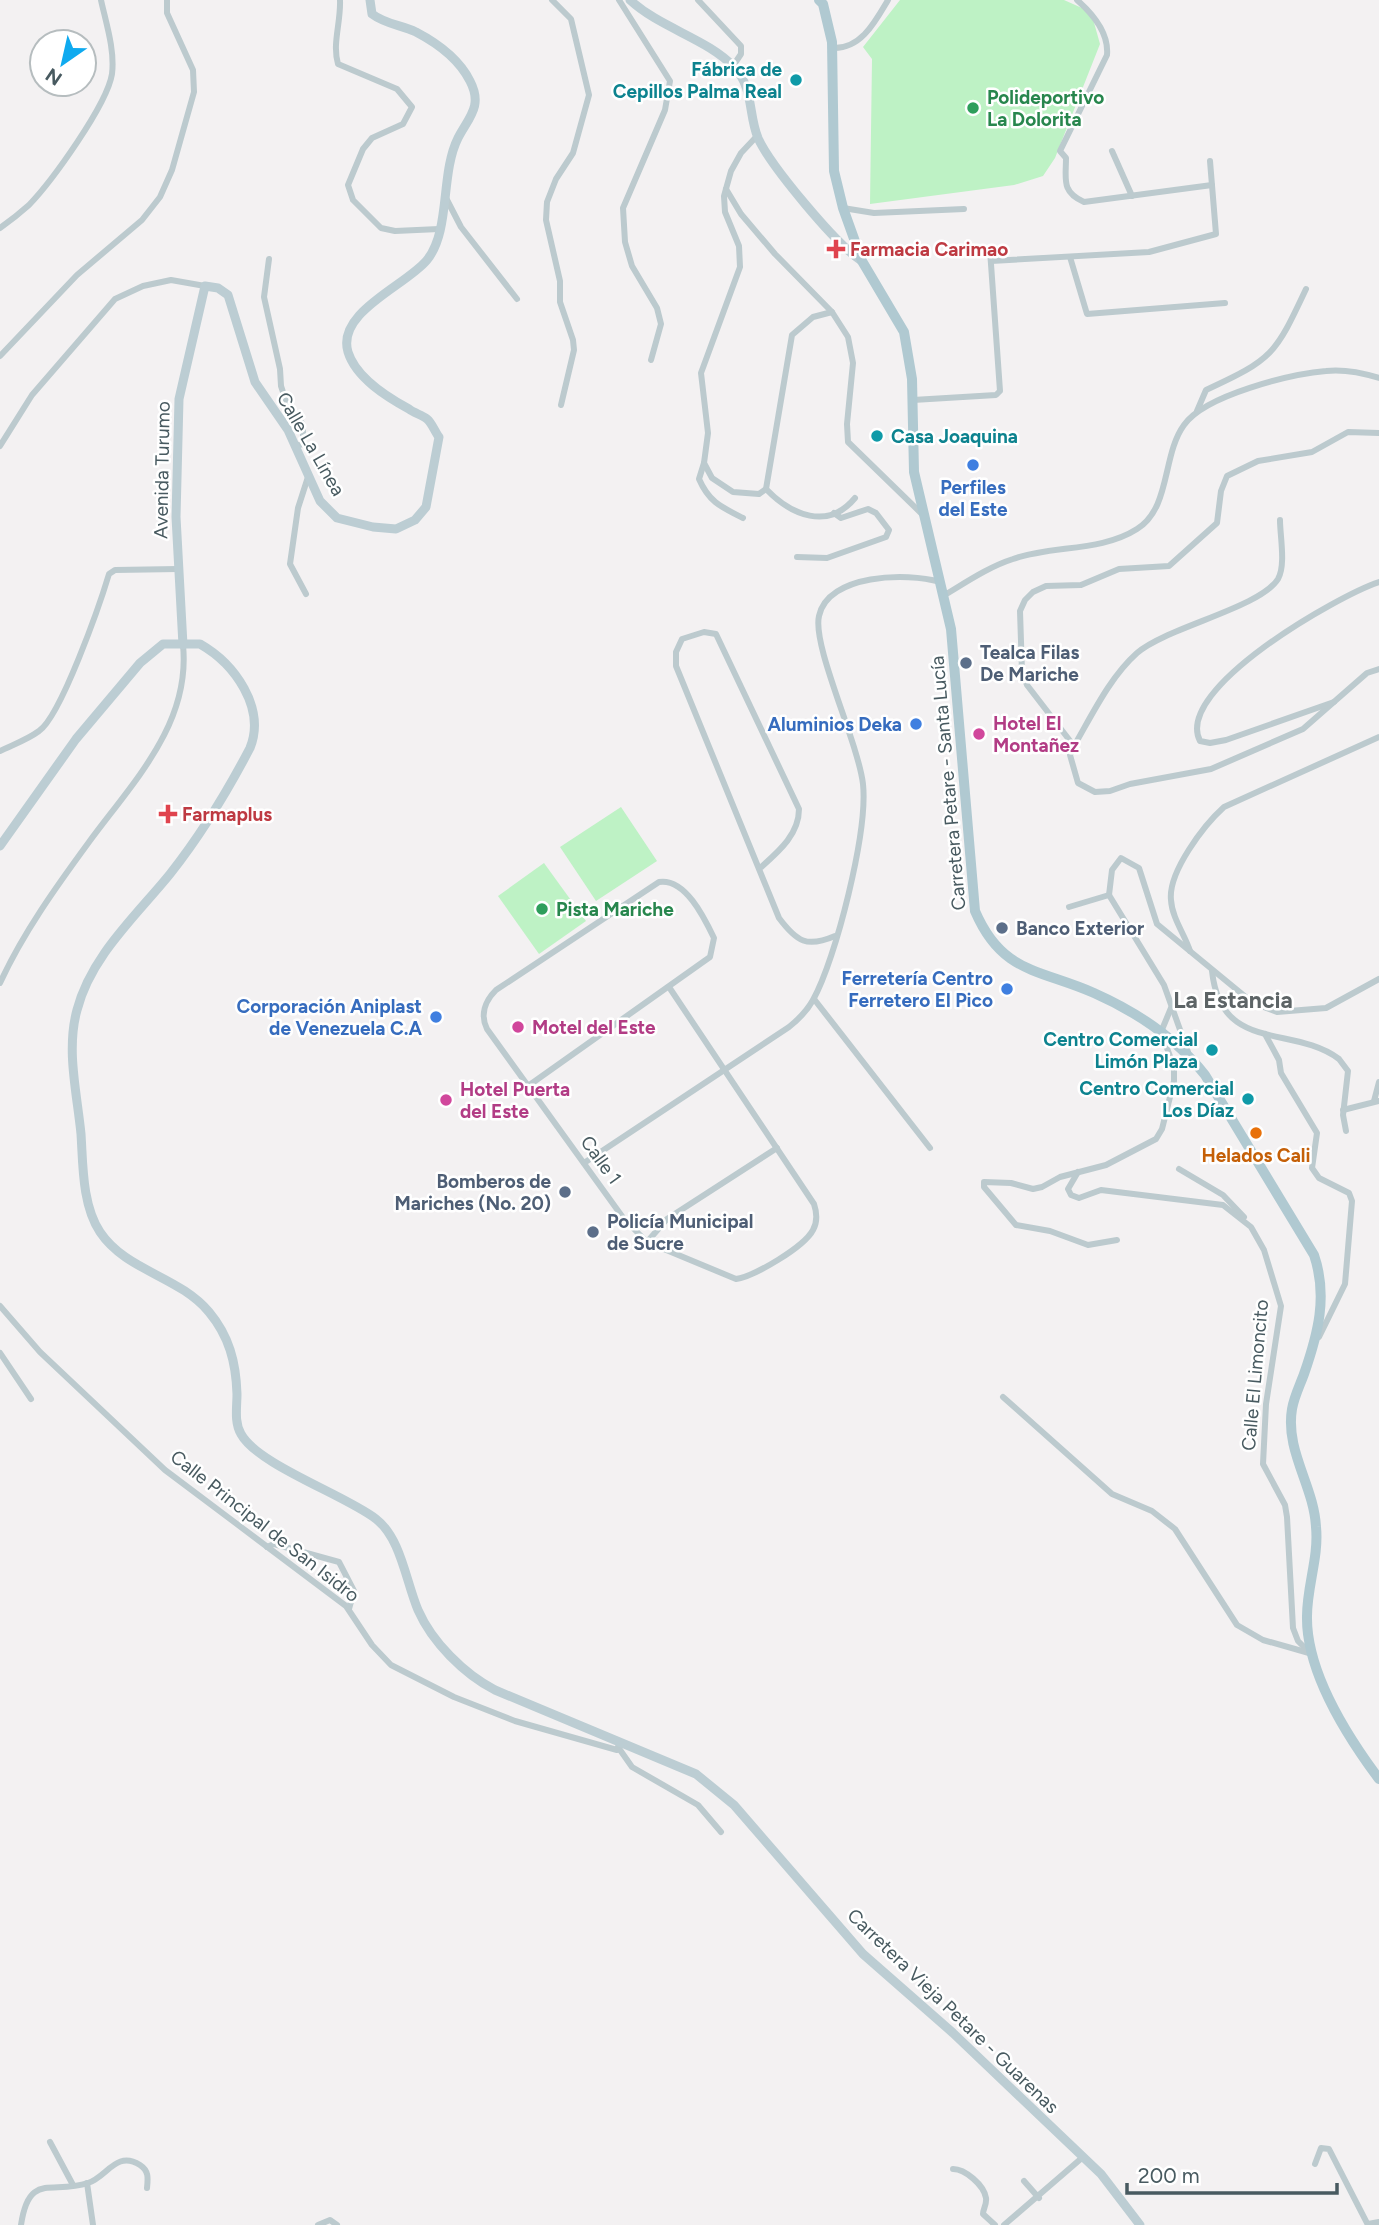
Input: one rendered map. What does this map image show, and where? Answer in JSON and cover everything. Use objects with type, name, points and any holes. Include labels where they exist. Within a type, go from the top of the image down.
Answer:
[{"type":"main road","name":"Calle La Línea","points":[[205,286],[218,288],[229,295],[255,382],[288,430],[320,501],[337,518],[373,527],[396,529],[415,520],[426,508],[439,437],[428,420],[379,389],[356,369],[347,350],[351,330],[365,308],[426,262],[434,249],[449,161],[459,137],[475,113],[471,81],[452,55],[415,32],[380,20],[372,13],[370,0]]},
{"type":"main road","points":[[630,0],[664,24],[733,65],[750,92],[757,136],[820,223],[849,253],[862,261]]},
{"type":"main road","name":"Carretera Petare - Santa Lucía","points":[[823,1],[833,48],[834,171],[843,208],[862,261],[904,332],[912,379],[914,472],[951,629],[975,911],[982,927],[1021,967],[1092,992],[1144,1018],[1188,1054],[1205,1075],[1314,1255],[1322,1278],[1322,1300],[1314,1345],[1292,1407],[1291,1425],[1293,1446],[1313,1505],[1317,1527],[1307,1616],[1311,1654],[1322,1684],[1379,1779]]},
{"type":"main road","name":"Avenida Turumo","points":[[183,645],[178,569],[179,399],[205,286]]},
{"type":"main road","name":"Carretera Vieja Petare - Guarenas","points":[[183,645],[200,644],[230,669],[253,709],[254,737],[244,760],[191,846],[106,950],[94,968],[79,1003],[73,1031],[72,1057],[85,1180],[93,1219],[106,1241],[149,1272],[183,1289],[207,1310],[225,1333],[233,1356],[237,1421],[246,1441],[268,1457],[378,1521],[396,1548],[419,1612],[430,1630],[467,1672],[495,1690],[618,1746],[696,1774],[719,1791],[751,1823],[863,1954],[953,2033],[1083,2157],[1113,2188],[1140,2225]]},
{"type":"main road","points":[[0,846],[76,739],[140,663],[163,645],[183,645]]},
{"type":"street","points":[[0,228],[29,205],[46,185],[106,93],[112,75],[112,54],[101,0]]},
{"type":"street","points":[[0,356],[78,275],[142,220],[160,197],[172,170],[194,92],[193,70],[167,13],[167,0]]},
{"type":"street","points":[[340,0],[341,20],[334,52],[338,64],[397,89],[412,107],[403,124],[372,138],[363,149],[348,185],[353,200],[381,228],[395,231],[439,229]]},
{"type":"street","points":[[552,0],[571,19],[589,95],[573,153],[556,179],[547,202],[546,220],[560,281],[560,302],[573,340],[561,405]]},
{"type":"street","points":[[620,0],[670,81],[665,110],[623,208],[625,242],[632,266],[657,308],[661,324],[651,360]]},
{"type":"street","points":[[698,0],[741,46],[741,54],[733,65]]},
{"type":"street","points":[[833,48],[844,49],[857,42],[888,0]]},
{"type":"street","points":[[1077,0],[1093,14],[1108,43],[1107,55],[1060,151],[1066,158],[1064,184],[1068,192],[1084,202],[1212,185]]},
{"type":"street","points":[[743,518],[713,504],[699,479],[708,433],[701,373],[740,267],[738,246],[725,212],[726,189],[741,153],[757,136]]},
{"type":"street","points":[[1112,151],[1132,196]]},
{"type":"street","points":[[991,261],[1149,252],[1216,234],[1210,161]]},
{"type":"street","points":[[726,189],[741,214],[831,312],[848,337],[853,362],[847,424],[849,442],[924,516]]},
{"type":"street","points":[[444,194],[461,227],[517,299]]},
{"type":"street","points":[[843,208],[874,213],[964,209]]},
{"type":"street","points":[[912,400],[996,395],[1000,391],[990,250]]},
{"type":"street","points":[[1069,257],[1087,314],[1225,303]]},
{"type":"street","points":[[269,259],[264,297],[280,369],[281,386],[285,398],[303,425],[303,444],[295,446]]},
{"type":"street","points":[[0,446],[32,395],[115,299],[143,286],[171,280],[205,286]]},
{"type":"street","points":[[943,596],[1015,558],[1098,544],[1134,531],[1149,521],[1157,506],[1171,453],[1184,425],[1197,411],[1206,390],[1250,369],[1274,350],[1306,289]]},
{"type":"street","points":[[704,463],[712,478],[733,492],[759,494],[766,489],[792,335],[813,317],[831,312]]},
{"type":"street","points":[[1197,411],[1235,394],[1327,371],[1363,373],[1379,378]]},
{"type":"street","points":[[1074,746],[1027,685],[1022,672],[1020,611],[1025,600],[1046,586],[1080,585],[1119,569],[1169,566],[1217,523],[1221,491],[1227,477],[1258,461],[1312,452],[1348,432],[1379,433]]},
{"type":"street","points":[[306,594],[290,564],[298,508],[308,477]]},
{"type":"street","points":[[766,489],[778,501],[802,516],[823,517],[848,506],[855,498]]},
{"type":"street","points":[[797,556],[827,558],[887,537],[889,530],[876,513],[868,509],[841,518],[834,513]]},
{"type":"street","points":[[1280,520],[1281,569],[1278,580],[1258,594],[1168,635],[1137,653],[1112,684],[1074,746],[1070,755],[1078,783],[1095,792],[1110,791],[1130,784],[1211,769],[1303,729],[1367,673],[1379,669]]},
{"type":"street","points":[[0,751],[41,730],[55,710],[93,626],[109,574],[115,570],[178,569]]},
{"type":"street","points":[[584,1163],[802,1017],[814,999],[835,936],[861,839],[863,783],[847,718],[821,645],[817,628],[819,613],[827,597],[850,584],[900,577],[940,582]]},
{"type":"street","points":[[1336,701],[1226,740],[1210,743],[1200,741],[1196,734],[1198,724],[1215,691],[1236,668],[1276,637],[1349,595],[1379,582]]},
{"type":"street","points":[[760,869],[790,838],[799,822],[799,809],[716,634],[694,634],[682,639],[676,652],[677,666],[779,918],[791,933],[816,944],[835,936]]},
{"type":"street","points":[[0,983],[19,946],[62,880],[161,742],[176,708],[186,673],[183,645]]},
{"type":"street","points":[[1190,953],[1171,900],[1172,884],[1205,825],[1224,807],[1379,737]]},
{"type":"street","points":[[1188,1054],[1164,985],[1109,895],[1108,883],[1116,862],[1121,858],[1139,869],[1153,920],[1253,1003],[1278,1012],[1294,1013],[1326,1008],[1379,979]]},
{"type":"street","name":"Calle 1","points":[[669,881],[679,886],[706,921],[714,938],[709,957],[668,987],[814,1204],[818,1216],[813,1230],[803,1242],[748,1277],[736,1279],[647,1242],[635,1233],[483,1021],[489,996],[496,990],[659,882],[669,881]]},
{"type":"street","points":[[1069,907],[1109,895]]},
{"type":"street","points":[[1212,971],[1214,989],[1226,1011],[1243,1026],[1339,1059],[1348,1071],[1343,1110],[1346,1131]]},
{"type":"street","points":[[528,1086],[668,987]]},
{"type":"street","points":[[814,999],[930,1148]]},
{"type":"street","points":[[1117,1240],[1088,1245],[1050,1231],[1016,1225],[984,1188],[985,1182],[1011,1183],[1033,1189],[1105,1165],[1156,1139],[1162,1129],[1174,1081],[1174,1067],[1161,1032],[1171,1008]]},
{"type":"street","points":[[1265,1034],[1279,1060],[1281,1073],[1317,1133],[1312,1168],[1319,1178],[1349,1193],[1352,1201],[1345,1284],[1314,1345]]},
{"type":"street","points":[[1343,1110],[1376,1101],[1379,1082]]},
{"type":"street","points":[[647,1242],[667,1219],[777,1148]]},
{"type":"street","points":[[1179,1169],[1223,1195],[1237,1207],[1251,1227]]},
{"type":"street","name":"Calle El Limoncito","points":[[1079,1172],[1068,1189],[1071,1195],[1079,1198],[1101,1190],[1203,1200],[1223,1205],[1251,1227],[1264,1250],[1281,1306],[1266,1404],[1263,1464],[1285,1505],[1290,1534],[1293,1628],[1298,1641],[1311,1654]]},
{"type":"street","name":"Calle Principal de San Isidro","points":[[1,1309],[40,1352],[107,1413],[142,1450],[349,1609],[383,1659],[423,1682],[515,1721],[618,1746]]},
{"type":"street","points":[[0,1353],[31,1399]]},
{"type":"street","points":[[1003,1396],[1112,1494],[1152,1511],[1175,1529],[1237,1625],[1263,1640],[1311,1654]]},
{"type":"street","points":[[267,1547],[275,1544],[339,1562],[354,1591],[349,1609]]},
{"type":"street","points":[[618,1746],[632,1767],[698,1805],[721,1832]]},
{"type":"street","points":[[50,2142],[73,2185]]},
{"type":"street","points":[[1315,2164],[1321,2148],[1329,2149],[1368,2224],[1379,2222]]},
{"type":"street","points":[[1004,2225],[1039,2198],[1083,2157]]},
{"type":"street","points":[[21,2225],[26,2203],[37,2190],[44,2186],[87,2183],[115,2163],[125,2160],[144,2167],[147,2173],[147,2188]]},
{"type":"street","points":[[953,2169],[971,2176],[982,2189],[986,2197],[983,2214],[995,2225]]},
{"type":"street","points":[[1024,2181],[1039,2198]]},
{"type":"street","points":[[87,2183],[93,2225]]},
{"type":"street","points":[[318,2225],[330,2220],[337,2225]]},
{"type":"green space","name":"Polideportivo La Dolorita","points":[[900,0],[1064,0],[1091,12],[1100,44],[1055,158],[1043,176],[1014,185],[870,204],[872,59],[863,47]]},
{"type":"green space","points":[[621,807],[657,861],[596,901],[560,847]]},
{"type":"green space","name":"Pista Mariche","points":[[544,863],[586,921],[539,954],[498,896]]},
{"type":"place","name":"Fábrica de Cepillos Palma Real","points":[[796,80]]},
{"type":"place","name":"Polideportivo La Dolorita","points":[[973,108]]},
{"type":"place","name":"Farmacia Carimao","points":[[836,249]]},
{"type":"place","name":"Casa Joaquina","points":[[877,436]]},
{"type":"place","name":"Perfiles del Este","points":[[973,465]]},
{"type":"place","name":"Tealca Filas De Mariche","points":[[966,663]]},
{"type":"place","name":"Aluminios Deka","points":[[916,724]]},
{"type":"place","name":"Hotel El Montañez","points":[[979,734]]},
{"type":"place","name":"Farmaplus","points":[[168,814]]},
{"type":"place","name":"Pista Mariche","points":[[542,909]]},
{"type":"place","name":"Banco Exterior","points":[[1002,928]]},
{"type":"place","name":"Ferretería Centro Ferretero El Pico","points":[[1007,989]]},
{"type":"place","name":"Corporación Aniplast de Venezuela C.A","points":[[436,1017]]},
{"type":"place","name":"Motel del Este","points":[[518,1027]]},
{"type":"place","name":"Centro Comercial Limón Plaza","points":[[1212,1050]]},
{"type":"place","name":"Centro Comercial Los Díaz","points":[[1248,1099]]},
{"type":"place","name":"Hotel Puerta del Este","points":[[446,1100]]},
{"type":"place","name":"Helados Cali","points":[[1256,1133]]},
{"type":"place","name":"Bomberos de Mariches (No. 20)","points":[[565,1192]]},
{"type":"place","name":"Policía Municipal de Sucre","points":[[593,1232]]},
{"type":"district","name":"La Estancia","points":[[1233,1000]]}]
